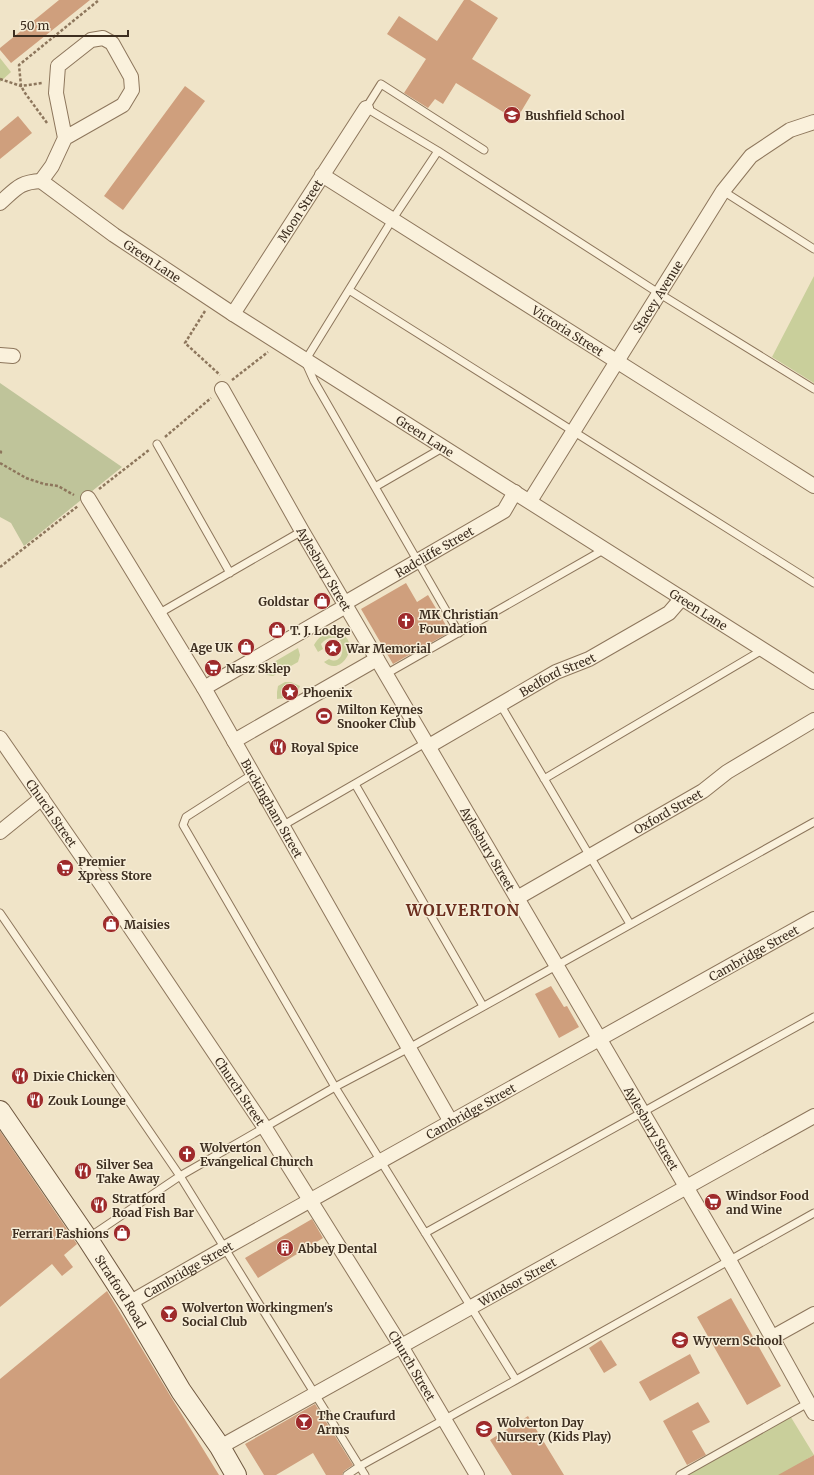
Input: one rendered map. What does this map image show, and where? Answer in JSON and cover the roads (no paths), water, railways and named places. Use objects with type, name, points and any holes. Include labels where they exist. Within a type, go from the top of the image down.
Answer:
[{"type":"street","points":[[0,203],[20,185],[29,182],[41,181],[52,166],[65,138],[123,105],[132,90],[131,77],[112,43],[103,38],[92,40],[58,66],[56,93],[65,138]]},
{"type":"street","name":"Moon Street","points":[[233,314],[366,108]]},
{"type":"street","name":"Stacey Avenue","points":[[530,500],[723,191],[751,156],[790,130],[814,122]]},
{"type":"street","name":"Victoria Street","points":[[322,175],[814,486]]},
{"type":"street","name":"Green Lane","points":[[41,181],[114,235],[305,361],[530,500],[814,682]]},
{"type":"street","name":"Aylesbury Street","points":[[225,386],[302,531],[729,1260],[811,1408]]},
{"type":"street","name":"Radcliffe Street","points":[[204,688],[504,511],[515,492]]},
{"type":"street","name":"Buckingham Street","points":[[85,499],[204,688],[451,1122]]},
{"type":"street","name":"Bedford Street","points":[[428,744],[556,672],[589,659],[669,613],[682,598]]},
{"type":"street","points":[[234,741],[377,659]]},
{"type":"street","name":"Oxford Street","points":[[517,898],[589,855],[703,791],[727,772],[814,720]]},
{"type":"street","name":"Church Street","points":[[0,738],[265,1128],[401,1346],[477,1475]]},
{"type":"street","points":[[0,832],[42,798]]},
{"type":"street","name":"Cambridge Street","points":[[129,1303],[224,1248],[600,1040],[814,919]]},
{"type":"street","name":"Stratford Road","points":[[0,1111],[88,1238],[129,1303],[181,1391],[220,1447],[236,1475]]},
{"type":"street","name":"Windsor Street","points":[[220,1447],[814,1116]]},
{"type":"street","points":[[771,1338],[814,1314]]},
{"type":"lane","points":[[484,150],[381,84],[366,108],[438,151],[660,294],[814,389]]},
{"type":"lane","points":[[438,151],[392,220],[305,361],[314,381],[459,633]]},
{"type":"lane","points":[[723,191],[814,249]]},
{"type":"lane","points":[[349,290],[814,583]]},
{"type":"lane","points":[[156,444],[230,573]]},
{"type":"lane","points":[[375,487],[444,447]]},
{"type":"lane","points":[[158,614],[302,531]]},
{"type":"lane","points":[[386,674],[605,549]]},
{"type":"lane","points":[[544,779],[764,649]]},
{"type":"lane","points":[[500,704],[630,924]]},
{"type":"lane","points":[[282,826],[428,744]]},
{"type":"lane","points":[[253,774],[186,817],[183,825],[335,1087],[516,1380]]},
{"type":"lane","points":[[355,784],[484,1006]]},
{"type":"lane","points":[[88,1238],[180,1176],[335,1087],[409,1048],[814,822]]},
{"type":"lane","points":[[0,913],[180,1176],[365,1475]]},
{"type":"lane","points":[[425,1233],[814,1017]]},
{"type":"lane","points":[[347,1475],[360,1466],[814,1213]]},
{"type":"lane","points":[[680,1475],[811,1408]]},
{"type":"place","name":"Bushfield School","points":[[512,115]]},
{"type":"place","name":"Goldstar","points":[[322,601]]},
{"type":"place","name":"MK Christian Foundation","points":[[406,621]]},
{"type":"place","name":"T. J. Lodge","points":[[277,630]]},
{"type":"place","name":"Age UK","points":[[246,647]]},
{"type":"place","name":"War Memorial","points":[[333,648]]},
{"type":"place","name":"Nasz Sklep","points":[[213,668]]},
{"type":"place","name":"Phoenix","points":[[290,692]]},
{"type":"place","name":"Milton Keynes Snooker Club","points":[[324,716]]},
{"type":"place","name":"Royal Spice","points":[[278,747]]},
{"type":"place","name":"Premier Xpress Store","points":[[65,868]]},
{"type":"place","name":"Maisies","points":[[111,924]]},
{"type":"place","name":"Dixie Chicken","points":[[20,1076]]},
{"type":"place","name":"Zouk Lounge","points":[[35,1100]]},
{"type":"place","name":"Wolverton Evangelical Church","points":[[187,1154]]},
{"type":"place","name":"Silver Sea Take Away","points":[[83,1171]]},
{"type":"place","name":"Windsor Food and Wine","points":[[713,1202]]},
{"type":"place","name":"Stratford Road Fish Bar","points":[[99,1205]]},
{"type":"place","name":"Ferrari Fashions","points":[[122,1233]]},
{"type":"place","name":"Abbey Dental","points":[[285,1248]]},
{"type":"place","name":"Wolverton Workingmen's Social Club","points":[[169,1314]]},
{"type":"place","name":"Wyvern School","points":[[680,1340]]},
{"type":"place","name":"The Craufurd Arms","points":[[304,1422]]},
{"type":"place","name":"Wolverton Day Nursery (Kids Play)","points":[[484,1429]]},
{"type":"district","name":"WOLVERTON","points":[[463,910]]}]
